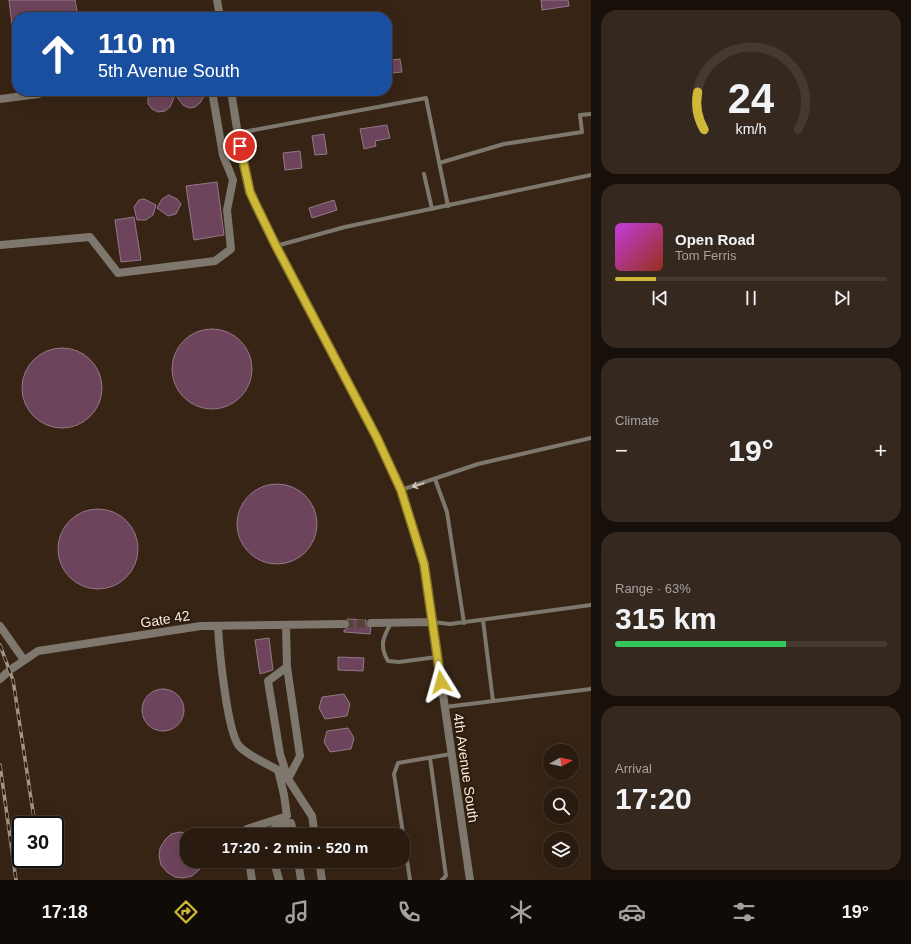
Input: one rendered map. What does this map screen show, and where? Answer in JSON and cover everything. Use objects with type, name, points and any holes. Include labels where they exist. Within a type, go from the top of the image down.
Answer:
[{"type":"street","points":[[217,0],[219,12]]},
{"type":"street","points":[[0,99],[23,96]]},
{"type":"street","points":[[0,245],[90,237],[118,273],[215,261],[231,249],[226,210],[233,180],[223,155],[213,96]]},
{"type":"street","name":"4th Avenue South","points":[[232,96],[250,192],[276,246],[377,438],[401,490],[424,564],[470,880]]},
{"type":"street","points":[[371,623],[432,622]]},
{"type":"street","name":"Gate 42","points":[[0,680],[24,660],[38,651],[201,626],[345,624]]},
{"type":"street","points":[[286,625],[287,667],[300,756],[288,779]]},
{"type":"street","points":[[0,626],[24,660]]},
{"type":"street","points":[[218,626],[219,646],[229,718],[239,745],[263,762],[278,770],[284,794],[287,816],[250,828]]},
{"type":"street","points":[[287,667],[268,681],[280,754],[288,779],[312,816],[314,828]]},
{"type":"street","points":[[275,828],[291,823],[292,828]]},
{"type":"street","points":[[250,868],[252,880]]},
{"type":"street","points":[[275,868],[278,880]]},
{"type":"street","points":[[299,868],[301,880]]},
{"type":"street","points":[[320,868],[322,880]]},
{"type":"lane","points":[[238,133],[426,98],[448,206]]},
{"type":"lane","points":[[439,163],[504,144],[582,132],[580,115],[591,114]]},
{"type":"lane","points":[[424,174],[432,209]]},
{"type":"lane","points":[[276,246],[345,227],[591,175]]},
{"type":"lane","points":[[401,490],[478,464],[591,438]]},
{"type":"lane","points":[[435,479],[448,512],[464,622]]},
{"type":"lane","points":[[432,622],[450,624],[591,605]]},
{"type":"lane","points":[[483,620],[492,701]]},
{"type":"lane","points":[[391,623],[384,638],[382,651],[388,661],[399,662],[437,657]]},
{"type":"lane","points":[[444,707],[591,689]]},
{"type":"lane","points":[[410,880],[394,774],[398,763],[451,754]]},
{"type":"lane","points":[[430,758],[446,876],[442,880]]},
{"type":"building","points":[[9,0],[75,0],[77,12],[12,12],[12,25]]},
{"type":"building","points":[[541,0],[568,0],[569,6],[542,10]]},
{"type":"building","points":[[400,59],[402,72],[392,73],[392,60]]},
{"type":"building","points":[[149,96],[173,96],[174,98],[170,107],[165,111],[158,112],[152,109],[148,104]]},
{"type":"building","points":[[203,96],[203,98],[195,107],[189,108],[183,105],[177,97]]},
{"type":"building","points":[[387,125],[390,138],[375,141],[376,146],[364,149],[360,129]]},
{"type":"building","points":[[324,134],[327,154],[315,155],[312,136]]},
{"type":"building","points":[[300,151],[302,168],[285,170],[283,153]]},
{"type":"building","points":[[217,182],[224,235],[194,240],[186,186]]},
{"type":"building","points":[[169,195],[177,199],[181,204],[176,214],[168,216],[157,208],[162,199]]},
{"type":"building","points":[[144,199],[156,205],[153,215],[146,220],[137,220],[134,207],[139,200]]},
{"type":"building","points":[[334,200],[337,210],[312,218],[309,208]]},
{"type":"building","points":[[134,217],[141,260],[121,262],[115,220]]},
{"type":"building","points":[[212,329],[227,332],[240,341],[249,354],[252,369],[249,384],[240,397],[227,406],[212,409],[197,406],[184,397],[175,384],[172,369],[175,354],[184,341],[197,332]]},
{"type":"building","points":[[62,348],[77,351],[90,360],[99,373],[102,388],[99,403],[90,416],[77,425],[62,428],[47,425],[34,416],[25,403],[22,388],[25,373],[34,360],[47,351]]},
{"type":"building","points":[[277,484],[292,487],[305,496],[314,509],[317,524],[314,539],[305,552],[292,561],[277,564],[262,561],[249,552],[240,539],[237,524],[240,509],[249,496],[262,487]]},
{"type":"building","points":[[98,509],[113,512],[126,521],[135,534],[138,549],[135,564],[126,577],[113,586],[98,589],[83,586],[70,577],[61,564],[58,549],[61,534],[70,521],[83,512]]},
{"type":"building","points":[[347,619],[366,620],[366,625],[371,628],[370,634],[344,632],[350,624]]},
{"type":"building","points":[[269,638],[273,670],[260,674],[255,640]]},
{"type":"building","points":[[338,657],[364,658],[363,671],[338,670]]},
{"type":"building","points":[[163,689],[178,695],[184,710],[178,725],[163,731],[148,725],[142,710],[148,695]]},
{"type":"building","points":[[344,694],[350,704],[347,716],[325,719],[319,708],[322,697]]},
{"type":"building","points":[[348,728],[354,738],[351,749],[330,752],[324,742],[327,731]]},
{"type":"building","points":[[180,832],[180,868],[200,868],[192,876],[184,878],[175,877],[167,872],[161,865],[159,856],[160,848],[171,834]]},
{"type":"tunnel","points":[[345,624],[371,623]]},
{"type":"railway","points":[[0,645],[13,680],[34,816]]},
{"type":"railway","points":[[0,765],[16,880]]},
{"type":"route","points":[[240,146],[250,192],[256,205],[377,438],[401,490],[424,564],[441,682]]}]
